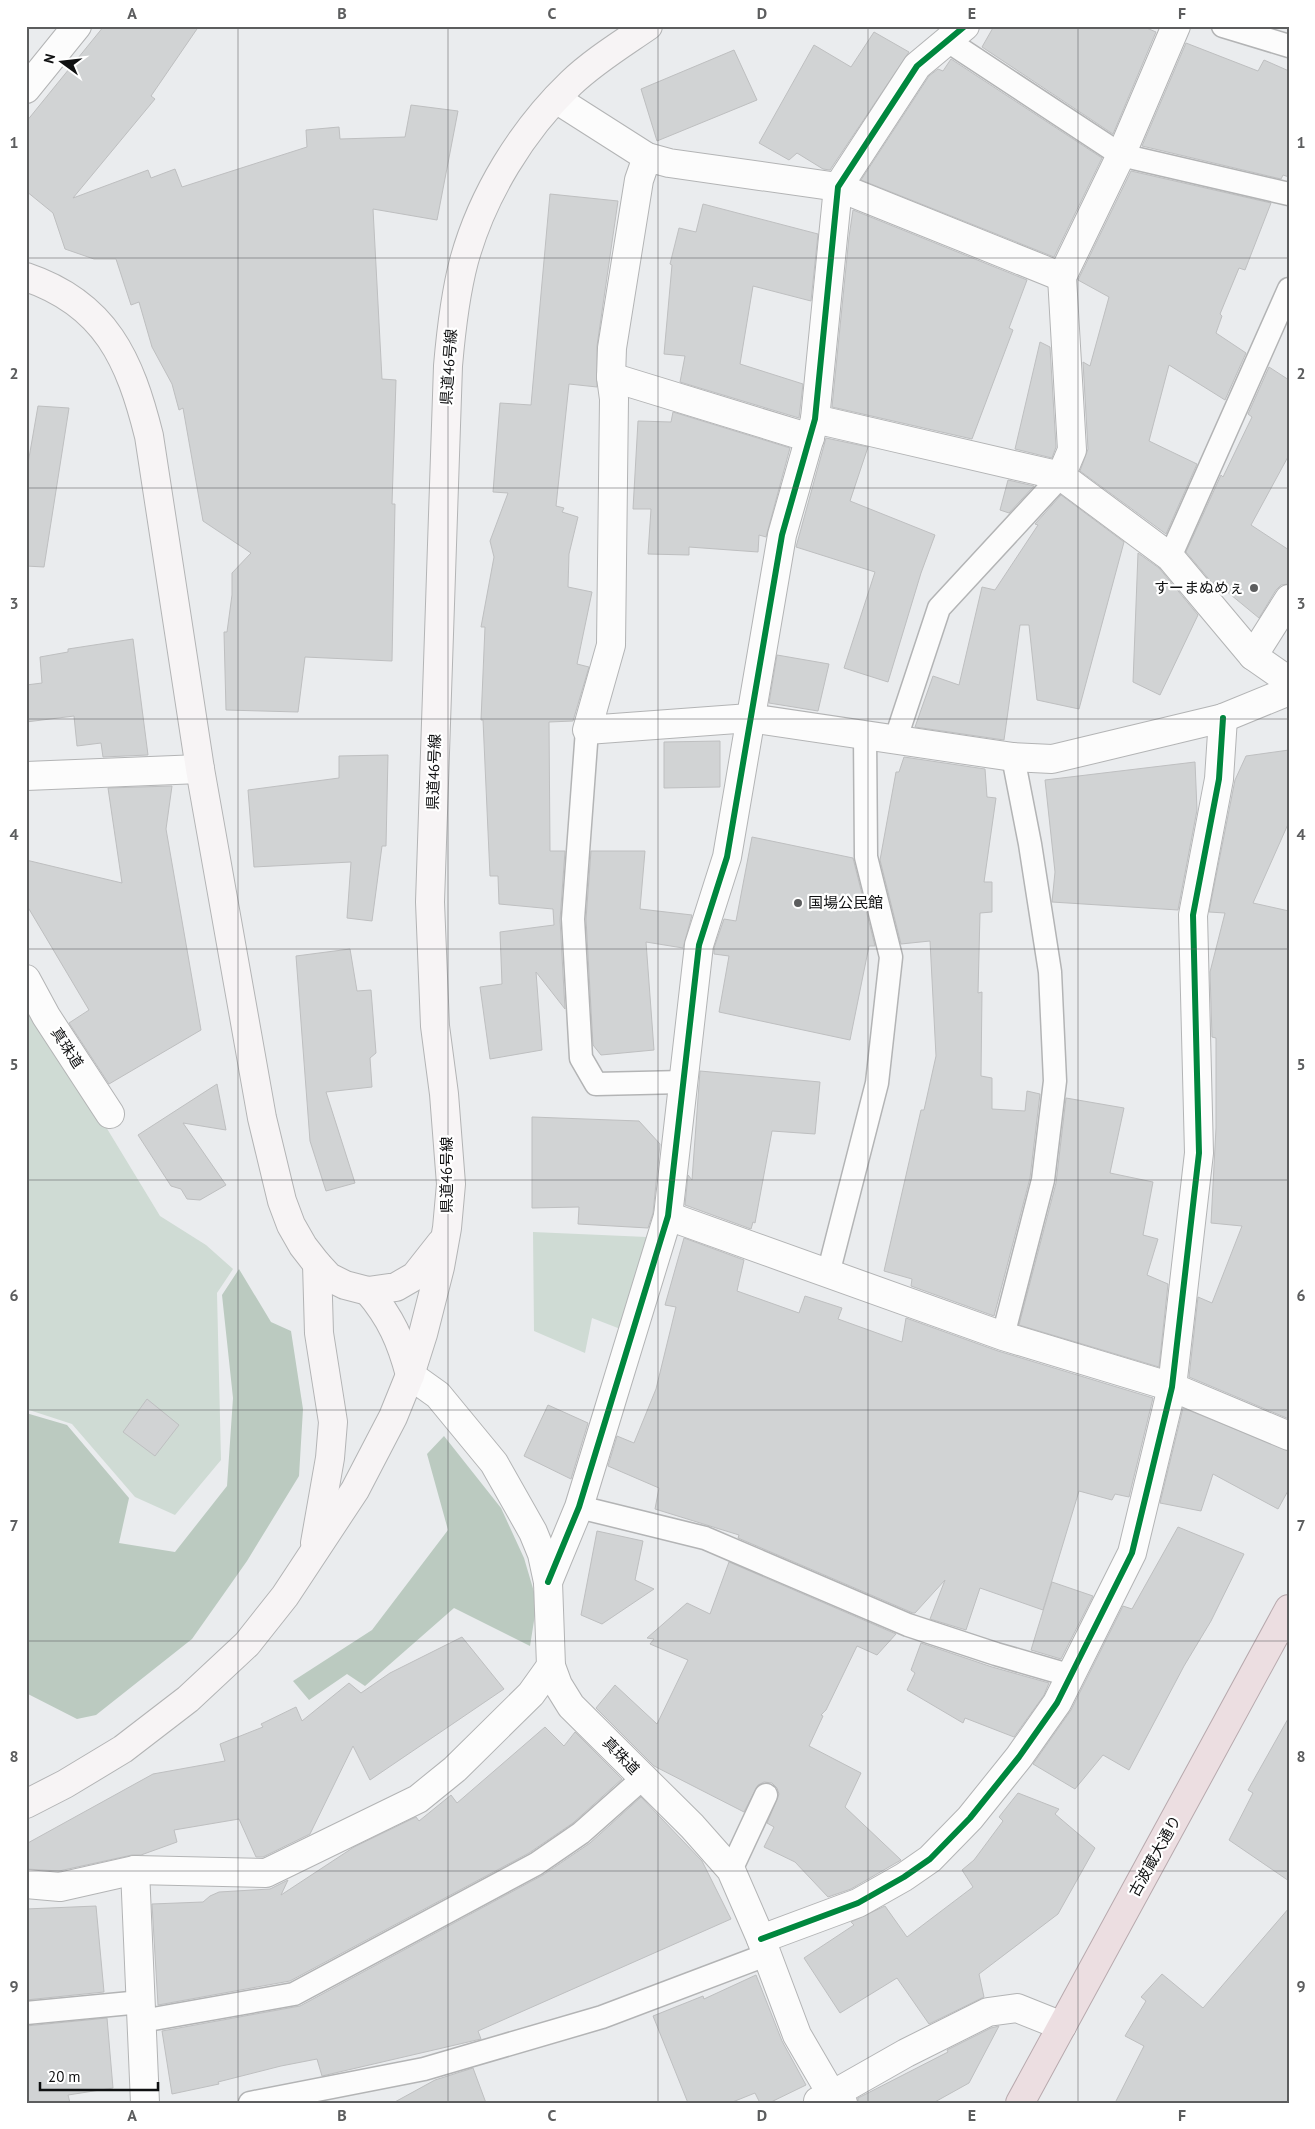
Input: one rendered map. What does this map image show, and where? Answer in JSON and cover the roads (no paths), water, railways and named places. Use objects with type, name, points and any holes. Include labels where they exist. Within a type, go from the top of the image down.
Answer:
[{"type":"highway","name":"古波蔵大通り","points":[[1020,2103],[1289,1609]]},
{"type":"main road","name":"県道46号線","points":[[26,1804],[65,1784],[123,1749],[188,1699],[248,1644],[285,1596],[355,1490],[380,1446],[410,1375],[423,1334],[440,1267],[451,1184],[444,1094],[436,1026],[430,902],[448,366],[453,316],[464,261],[479,216],[502,172],[532,128],[572,82],[648,26]]},
{"type":"main road","points":[[26,277],[62,292],[91,314],[117,349],[140,399],[149,436],[200,769],[260,1109],[282,1201],[291,1225],[303,1246],[329,1277],[344,1285],[368,1291],[396,1287],[415,1276],[445,1238]]},
{"type":"main road","points":[[312,1556],[330,1458],[333,1422],[319,1333],[317,1264]]},
{"type":"main road","points":[[368,1291],[384,1310],[395,1330],[410,1375]]},
{"type":"street","points":[[26,89],[77,26]]},
{"type":"street","points":[[1061,476],[1072,450],[1062,277],[1121,156],[1176,26]]},
{"type":"street","points":[[548,1582],[579,1507],[668,1216],[699,945],[727,857],[782,535],[812,429],[838,187],[917,66],[956,34]]},
{"type":"street","points":[[556,99],[647,157],[669,163],[838,187],[1062,277]]},
{"type":"street","points":[[647,157],[639,180],[612,348],[611,377],[614,399],[611,645],[586,730],[750,718],[896,738],[1013,757],[1052,759],[1224,718],[1289,691]]},
{"type":"street","points":[[611,377],[812,429],[1061,476],[1170,557],[1253,656],[1289,681]]},
{"type":"street","points":[[1253,656],[1289,599]]},
{"type":"street","points":[[763,1947],[858,1903],[904,1877],[930,1859],[970,1818],[1019,1757],[1057,1703],[1132,1553],[1172,1387],[1199,1153],[1193,915],[1219,779],[1224,718]]},
{"type":"street","points":[[26,776],[200,769]]},
{"type":"street","name":"真珠道","points":[[26,979],[46,1016],[110,1114]]},
{"type":"street","points":[[668,1216],[1003,1336],[1172,1387],[1289,1436]]},
{"type":"street","name":"真珠道","points":[[410,1375],[438,1395],[494,1463],[533,1532],[542,1554],[548,1582],[551,1666],[558,1685],[571,1706],[642,1779],[692,1826],[731,1870],[797,2035],[830,2100]]},
{"type":"street","points":[[26,1884],[60,1887],[135,1870],[266,1873],[418,1799],[455,1769],[531,1694],[551,1666]]},
{"type":"street","points":[[135,1870],[145,2103]]},
{"type":"street","points":[[830,2100],[906,2053],[988,2012],[1017,2008],[1062,2026]]},
{"type":"lane","points":[[1222,26],[1289,46]]},
{"type":"lane","points":[[956,34],[1121,156],[1289,194]]},
{"type":"lane","points":[[1170,557],[1289,289]]},
{"type":"lane","points":[[896,738],[940,608],[1061,476]]},
{"type":"lane","points":[[586,730],[573,919],[580,1058],[596,1084],[683,1082]]},
{"type":"lane","points":[[828,1274],[877,1083],[891,957],[866,858],[865,734]]},
{"type":"lane","points":[[1003,1336],[1043,1180],[1055,1081],[1050,972],[1030,844],[1013,757]]},
{"type":"lane","points":[[579,1507],[705,1538],[908,1625],[996,1654],[1072,1676]]},
{"type":"lane","points":[[26,2013],[142,2011],[294,1994],[536,1864],[581,1833],[642,1779]]},
{"type":"lane","points":[[731,1870],[766,1796]]},
{"type":"lane","points":[[250,2103],[424,2069],[602,2017],[763,1947]]},
{"type":"place","name":"すーまぬめぇ","points":[[1254,588]]},
{"type":"place","name":"国場公民館","points":[[798,903]]}]
